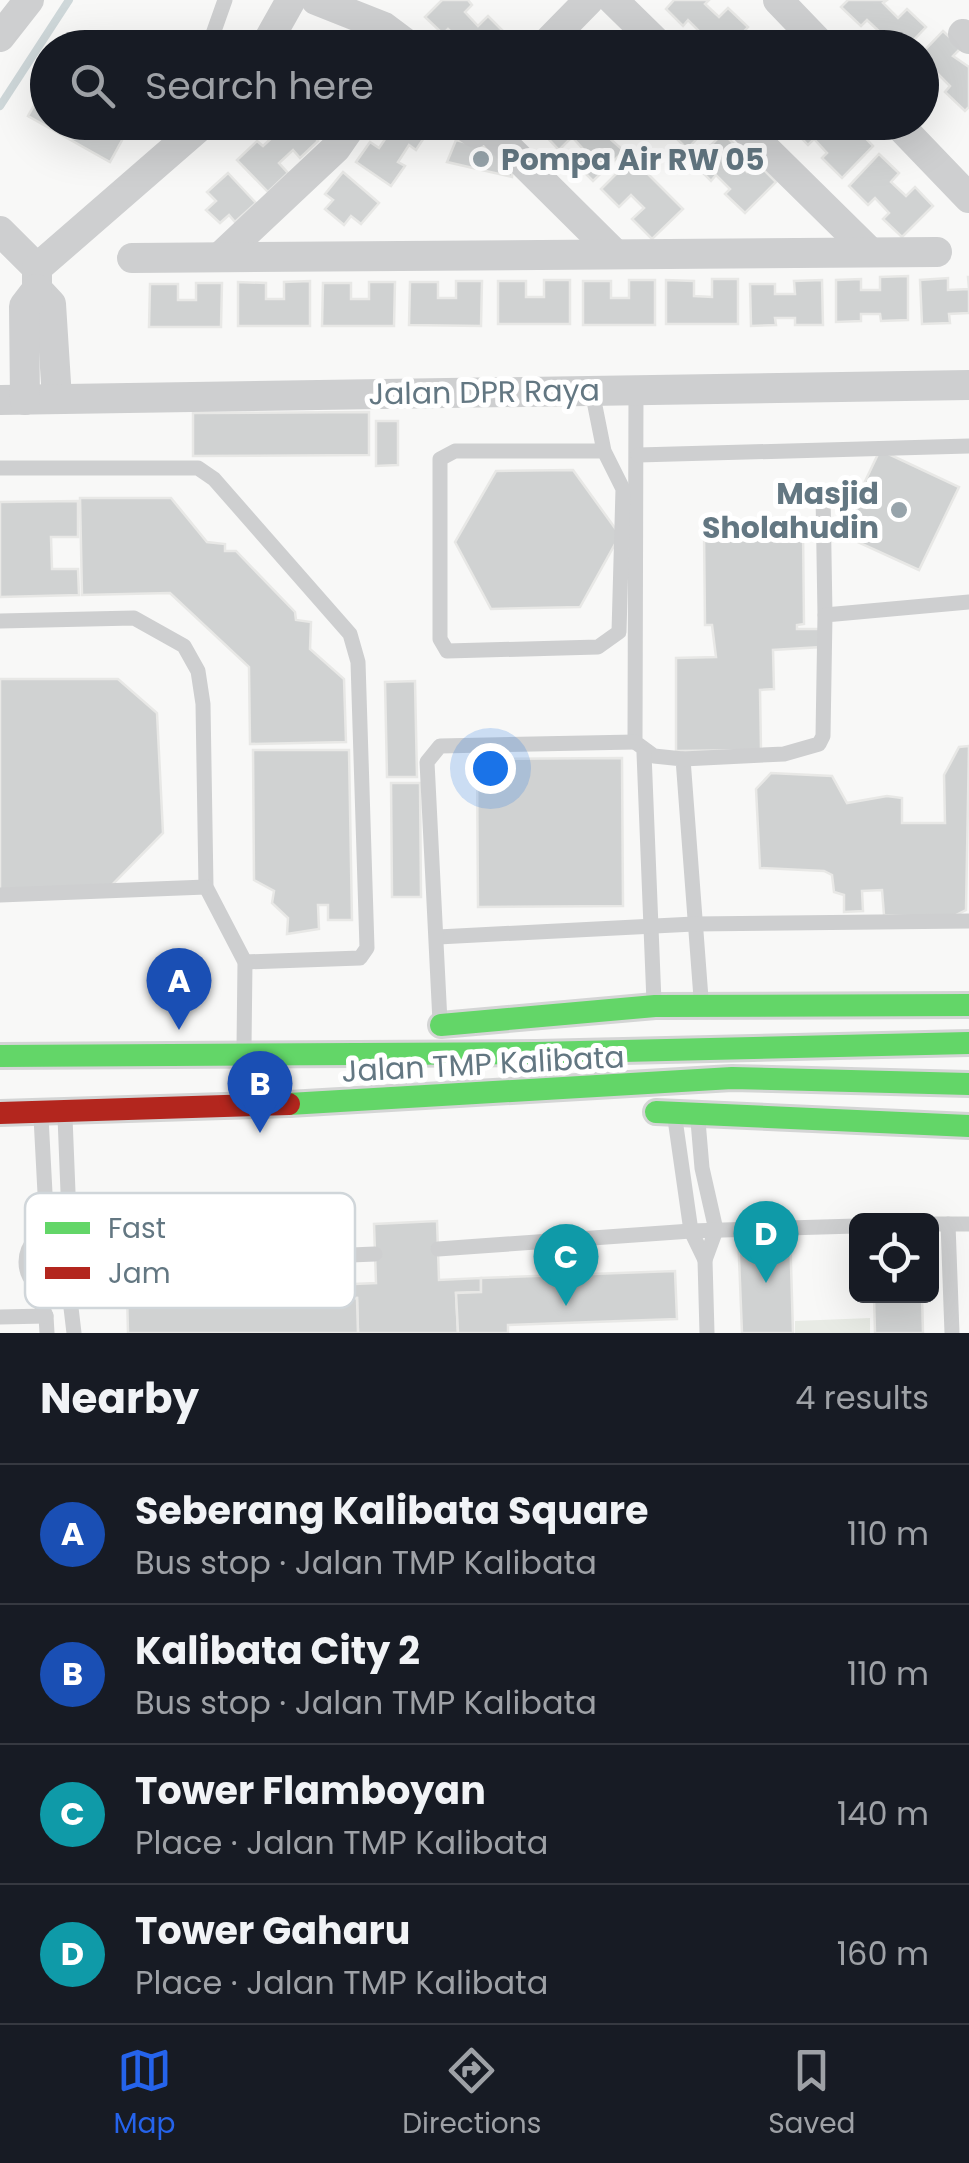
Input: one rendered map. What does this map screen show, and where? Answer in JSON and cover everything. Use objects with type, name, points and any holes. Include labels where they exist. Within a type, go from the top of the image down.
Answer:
[{"type":"main road","points":[[346,1052],[440,1025],[654,1006],[969,1005]]},
{"type":"main road","name":"Jalan TMP Kalibata","points":[[0,1056],[536,1053],[736,1045],[969,1043]]},
{"type":"main road","name":"Jalan TMP Kalibata","points":[[0,1114],[390,1101],[732,1078],[969,1084]]},
{"type":"main road","points":[[390,1101],[426,1113],[460,1117]]},
{"type":"main road","points":[[636,1114],[686,1111],[969,1126]]},
{"type":"street","points":[[0,38],[29,0]]},
{"type":"street","points":[[274,30],[291,0]]},
{"type":"street","points":[[316,0],[385,30]]},
{"type":"street","points":[[560,30],[589,0]]},
{"type":"street","points":[[613,0],[644,30]]},
{"type":"street","points":[[778,0],[807,30]]},
{"type":"street","points":[[12,400],[24,306],[37,278],[186,140]]},
{"type":"street","points":[[220,257],[342,140]]},
{"type":"street","points":[[495,140],[615,254]]},
{"type":"street","points":[[756,140],[870,252]]},
{"type":"street","points":[[913,140],[969,198]]},
{"type":"street","points":[[0,231],[37,278],[51,304],[58,399]]},
{"type":"street","points":[[132,258],[936,252]]},
{"type":"street","name":"Jalan DPR Raya","points":[[12,400],[969,385]]},
{"type":"lane","points":[[214,30],[225,0]]},
{"type":"lane","points":[[592,390],[604,451],[623,489],[619,632],[598,647],[448,650],[440,639],[440,459],[455,451],[604,451]]},
{"type":"lane","points":[[636,390],[639,747],[654,1006]]},
{"type":"lane","points":[[638,456],[969,446]]},
{"type":"lane","points":[[0,468],[198,468],[214,479],[350,634],[358,662],[368,948],[360,958],[245,962]]},
{"type":"lane","points":[[440,1025],[427,762],[431,752],[440,746],[639,747],[682,759],[784,754],[819,744],[823,736],[825,615],[823,494]]},
{"type":"lane","points":[[825,615],[969,602]]},
{"type":"lane","points":[[0,621],[134,618],[184,646],[198,671],[203,704],[206,887],[245,962],[244,1054]]},
{"type":"lane","points":[[682,759],[702,1005]]},
{"type":"lane","points":[[0,895],[206,887]]},
{"type":"lane","points":[[438,938],[694,924],[969,921]]},
{"type":"lane","points":[[686,1111],[716,1230],[705,1260],[707,1333]]},
{"type":"lane","points":[[686,1111],[691,1231],[705,1260]]},
{"type":"lane","points":[[53,1113],[68,1193]]},
{"type":"lane","points":[[45,1193],[53,1113]]},
{"type":"lane","points":[[952,1333],[940,1224],[969,1224]]},
{"type":"lane","points":[[438,1249],[691,1231],[849,1226]]},
{"type":"lane","points":[[355,1255],[375,1254]]},
{"type":"lane","points":[[71,1308],[74,1333]]},
{"type":"lane","points":[[0,1317],[46,1325]]},
{"type":"shaded area","points":[[870,1318],[870,1333],[795,1333],[795,1321]]},
{"type":"building","points":[[442,0],[468,0],[472,5],[465,12],[478,26],[488,16],[502,30],[439,30],[425,17]]},
{"type":"building","points":[[674,0],[709,0],[705,4],[719,17],[728,8],[748,27],[698,30],[688,20],[683,26],[666,9]]},
{"type":"building","points":[[848,0],[887,0],[883,3],[898,18],[907,9],[926,27],[878,30],[867,20],[861,26],[841,7]]},
{"type":"building","points":[[943,31],[961,48],[953,56],[969,67],[969,107],[965,111],[945,92],[950,86],[939,75],[939,35]]},
{"type":"building","points":[[71,140],[122,140],[110,162]]},
{"type":"building","points":[[269,140],[318,141],[300,158],[293,150],[279,163],[288,173],[268,192],[237,160],[257,141],[263,146]]},
{"type":"building","points":[[384,140],[423,140],[416,150],[409,145],[398,162],[405,166],[391,186],[356,162],[370,142],[379,148]]},
{"type":"building","name":"Pompa Air RW 05","points":[[456,140],[514,155],[512,177],[447,162]]},
{"type":"building","points":[[550,140],[569,140],[559,150]]},
{"type":"building","points":[[575,140],[611,140],[624,151],[593,181],[573,161],[584,150]]},
{"type":"building","points":[[678,140],[696,140],[687,149]]},
{"type":"building","points":[[716,140],[730,140],[741,151],[733,158],[747,172],[756,162],[776,182],[745,213],[725,194],[730,189],[716,175],[711,181],[693,163]]},
{"type":"building","points":[[815,140],[867,140],[873,146],[842,178],[822,158],[827,153]]},
{"type":"building","points":[[879,154],[899,173],[891,182],[906,196],[915,187],[933,206],[902,237],[883,219],[889,213],[875,198],[868,205],[849,186]]},
{"type":"building","points":[[632,158],[683,209],[652,239],[632,219],[644,208],[631,195],[619,207],[601,189]]},
{"type":"building","points":[[343,172],[379,203],[361,224],[351,216],[344,225],[325,209],[333,200],[325,194]]},
{"type":"building","points":[[228,173],[256,203],[235,222],[229,215],[220,223],[206,210],[216,201],[207,192]]},
{"type":"building","points":[[908,276],[908,320],[881,321],[880,314],[861,314],[861,321],[836,322],[836,280],[861,279],[861,290],[880,290],[880,277]]},
{"type":"building","points":[[948,278],[948,290],[969,289],[969,313],[949,314],[950,323],[922,324],[920,280]]},
{"type":"building","points":[[712,279],[738,279],[738,324],[666,324],[666,280],[694,281],[694,296],[712,297]]},
{"type":"building","points":[[544,280],[570,280],[570,324],[498,324],[498,281],[526,281],[526,297],[544,297]]},
{"type":"building","points":[[629,280],[655,280],[655,325],[583,325],[583,281],[611,281],[611,298],[629,298]]},
{"type":"building","points":[[822,280],[823,325],[795,325],[795,318],[775,318],[776,325],[751,326],[750,284],[775,284],[775,294],[795,294],[794,281]]},
{"type":"building","points":[[310,281],[310,326],[238,326],[238,282],[266,283],[266,299],[284,299],[284,282]]},
{"type":"building","points":[[456,281],[482,281],[481,326],[409,325],[410,282],[438,282],[438,298],[456,298]]},
{"type":"building","points":[[369,282],[395,282],[394,326],[322,326],[323,283],[351,283],[351,299],[369,299]]},
{"type":"building","points":[[196,283],[222,283],[221,327],[149,327],[150,284],[178,284],[178,300],[196,300]]},
{"type":"building","points":[[369,412],[369,455],[193,456],[193,413]]},
{"type":"building","points":[[376,421],[398,421],[398,465],[376,466]]},
{"type":"building","name":"Masjid Sholahudin","points":[[880,450],[959,487],[919,570],[840,534]]},
{"type":"building","points":[[573,470],[620,535],[580,607],[491,609],[455,542],[496,471]]},
{"type":"building","points":[[80,498],[171,498],[207,542],[225,544],[225,551],[236,551],[295,612],[296,620],[311,622],[310,649],[344,679],[346,742],[250,744],[249,667],[170,593],[82,595]]},
{"type":"building","points":[[78,501],[78,537],[51,537],[52,569],[78,569],[79,595],[0,597],[0,502]]},
{"type":"building","points":[[803,530],[804,624],[797,625],[797,629],[821,629],[821,647],[773,650],[774,689],[760,690],[761,750],[676,751],[676,658],[716,657],[712,625],[705,625],[704,531]]},
{"type":"building","points":[[0,679],[118,679],[157,713],[163,833],[111,886],[0,890]]},
{"type":"building","points":[[415,681],[417,777],[387,777],[385,682]]},
{"type":"building","points":[[969,746],[966,910],[950,918],[884,915],[882,890],[862,891],[863,911],[844,912],[844,895],[834,892],[832,875],[824,871],[760,868],[756,789],[771,773],[832,776],[847,803],[887,796],[902,798],[902,823],[945,823],[944,775],[959,747]]},
{"type":"building","points":[[253,750],[349,750],[352,920],[328,920],[328,905],[318,905],[319,929],[287,934],[288,918],[272,903],[274,891],[254,880]]},
{"type":"building","points":[[622,758],[623,906],[478,907],[477,759]]},
{"type":"building","points":[[391,783],[420,783],[421,897],[392,897]]},
{"type":"building","points":[[437,1221],[439,1280],[481,1278],[481,1292],[456,1293],[458,1333],[358,1333],[355,1284],[376,1283],[374,1224]]},
{"type":"building","points":[[790,1230],[793,1333],[742,1333],[738,1232]]},
{"type":"building","points":[[675,1271],[677,1319],[508,1325],[508,1333],[458,1333],[456,1293],[481,1292],[481,1278]]},
{"type":"building","points":[[357,1298],[358,1333],[128,1333],[127,1308],[355,1308]]},
{"type":"building","points":[[874,1303],[922,1303],[923,1333],[875,1333]]},
{"type":"waterway","points":[[49,30],[69,0]]},
{"type":"waterway","points":[[0,106],[30,60]]},
{"type":"traffic: fast","points":[[441,1025],[655,1006],[969,1005]]},
{"type":"traffic: fast","points":[[0,1056],[536,1053],[969,1043]]},
{"type":"traffic: fast","points":[[289,1104],[732,1078],[969,1084]]},
{"type":"traffic: fast","points":[[656,1112],[969,1126]]},
{"type":"traffic: jam","points":[[0,1113],[289,1104]]},
{"type":"place","name":"Pompa Air RW 05","points":[[481,159]]},
{"type":"place","name":"Masjid Sholahudin","points":[[899,510]]},
{"type":"place","name":"Seberang Kalibata Square","points":[[179,1030]]},
{"type":"place","name":"Kalibata City 2","points":[[260,1133]]},
{"type":"place","name":"Tower Gaharu","points":[[766,1283]]},
{"type":"place","name":"Tower Flamboyan","points":[[566,1306]]}]
